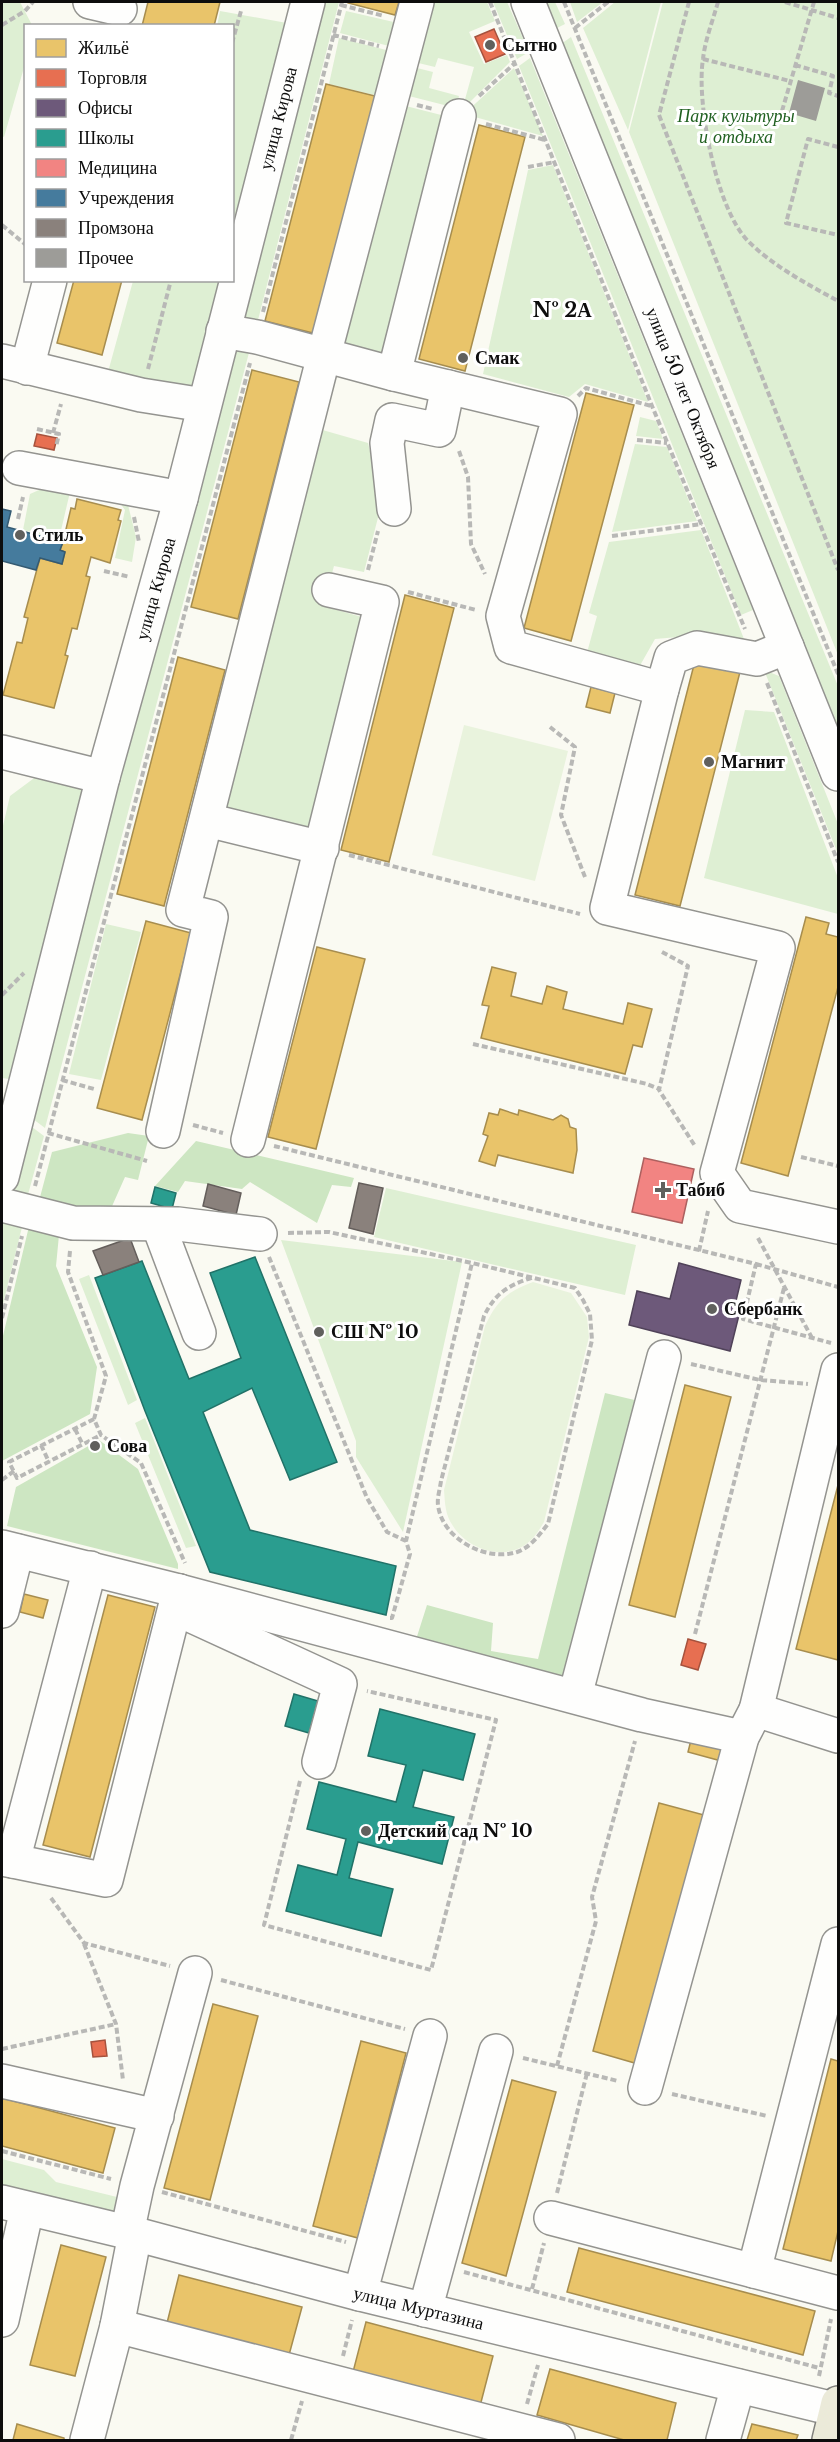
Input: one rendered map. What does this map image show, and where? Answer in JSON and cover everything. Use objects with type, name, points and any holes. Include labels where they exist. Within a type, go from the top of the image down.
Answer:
[{"type":"street","name":"улица Кирова","points":[[2,1177],[13,1106],[181,498],[308,2]]},
{"type":"street","points":[[165,1124],[211,917],[183,910],[324,355],[417,2]]},
{"type":"street","name":"улица 50 лет Октября","points":[[528,2],[838,774]]},
{"type":"street","points":[[394,374],[459,116]]},
{"type":"street","points":[[49,282],[14,364],[141,395],[204,405]]},
{"type":"street","points":[[223,331],[257,337],[394,374],[560,414],[503,616],[511,647],[662,689]]},
{"type":"street","points":[[394,509],[387,443],[392,420],[439,430],[448,387]]},
{"type":"street","points":[[19,468],[181,498]]},
{"type":"street","points":[[248,1140],[382,602],[329,590]]},
{"type":"street","points":[[787,647],[757,658],[697,648],[671,658],[607,908],[778,948],[717,1173],[740,1206],[838,1227]]},
{"type":"street","points":[[2,752],[103,777]]},
{"type":"street","points":[[207,820],[322,848]]},
{"type":"street","points":[[15,1208],[73,1223],[178,1224],[260,1234]]},
{"type":"street","points":[[158,1224],[200,1333]]},
{"type":"street","points":[[575,1696],[664,1357]]},
{"type":"street","points":[[645,2088],[749,1724],[836,1379]]},
{"type":"street","points":[[2,1611],[9,1549],[90,1568],[183,1580],[642,1715],[749,1724],[838,1736]]},
{"type":"street","points":[[90,1568],[14,1861],[106,1880],[183,1580]]},
{"type":"street","points":[[183,1580],[192,1616],[340,1684],[319,1762]]},
{"type":"street","points":[[754,2271],[838,1944]]},
{"type":"street","points":[[87,2440],[117,2326],[137,2186],[141,2113],[195,1973]]},
{"type":"street","points":[[357,2303],[430,2036]]},
{"type":"street","points":[[425,2310],[496,2051]]},
{"type":"street","points":[[2,2081],[141,2113]]},
{"type":"street","points":[[2,2320],[14,2205]]},
{"type":"street","name":"улица Муртазина","points":[[14,2205],[131,2234],[357,2303],[425,2310],[738,2386],[836,2416]]},
{"type":"street","points":[[551,2218],[838,2293]]},
{"type":"street","points":[[117,2326],[558,2440]]},
{"type":"street","points":[[723,2440],[738,2386]]},
{"type":"path","points":[[2,26],[25,11],[33,2]]},
{"type":"path","points":[[490,2],[838,862]]},
{"type":"path","points":[[564,2],[838,674]]},
{"type":"path","points":[[575,28],[608,2]]},
{"type":"path","points":[[689,2],[659,115],[838,570]]},
{"type":"path","points":[[718,2],[703,59],[703,108],[716,172],[729,214],[747,240],[796,279],[838,301]]},
{"type":"path","points":[[785,2],[838,18]]},
{"type":"path","points":[[782,111],[814,2]]},
{"type":"path","points":[[2,1318],[15,1208],[48,1134],[342,3],[385,16]]},
{"type":"path","points":[[234,36],[241,11]]},
{"type":"path","points":[[333,34],[404,52]]},
{"type":"path","points":[[703,59],[790,81]]},
{"type":"path","points":[[459,116],[516,63]]},
{"type":"path","points":[[795,65],[833,76],[829,93],[838,96]]},
{"type":"path","points":[[838,147],[808,139],[786,223],[838,236]]},
{"type":"path","points":[[528,167],[555,162]]},
{"type":"path","points":[[2,225],[24,243]]},
{"type":"path","points":[[141,395],[170,282]]},
{"type":"path","points":[[560,414],[586,388],[652,406]]},
{"type":"path","points":[[637,440],[668,443]]},
{"type":"path","points":[[459,451],[468,477],[471,544],[485,575]]},
{"type":"path","points":[[128,488],[140,546]]},
{"type":"path","points":[[612,536],[702,525]]},
{"type":"path","points":[[399,590],[503,616]]},
{"type":"path","points":[[550,727],[575,747],[561,815],[585,878]]},
{"type":"path","points":[[322,848],[590,917]]},
{"type":"path","points":[[659,950],[688,966],[659,1090]]},
{"type":"path","points":[[473,1044],[647,1084],[659,1090],[695,1146],[717,1173],[699,1251]]},
{"type":"path","points":[[62,1080],[94,1089]]},
{"type":"path","points":[[13,1106],[48,1134],[147,1161]]},
{"type":"path","points":[[165,1124],[248,1140],[756,1264],[838,1287]]},
{"type":"path","points":[[801,1157],[838,1166]]},
{"type":"path","points":[[740,1206],[812,1338]]},
{"type":"path","points":[[73,1223],[68,1272],[106,1376],[93,1419],[101,1435],[141,1463],[183,1580]]},
{"type":"path","points":[[406,1541],[387,1532],[367,1498],[260,1234],[329,1232],[534,1277],[574,1288],[584,1300],[590,1314],[592,1340],[548,1524],[533,1543],[518,1551],[499,1555],[479,1552],[459,1540],[447,1526],[438,1505],[441,1481],[484,1316],[493,1299],[509,1286],[534,1277]]},
{"type":"path","points":[[381,1616],[392,1618],[410,1554],[406,1541],[472,1263]]},
{"type":"path","points":[[756,1264],[743,1319],[838,1345]]},
{"type":"path","points":[[695,1634],[784,1288]]},
{"type":"path","points":[[664,1357],[760,1380],[836,1379]]},
{"type":"path","points":[[93,1419],[9,1462],[17,1478],[101,1435]]},
{"type":"path","points":[[75,1429],[82,1445]]},
{"type":"path","points":[[41,1445],[49,1462]]},
{"type":"path","points":[[2,1480],[14,1471]]},
{"type":"path","points":[[319,1762],[302,1775],[264,1925],[431,1970],[496,1720],[340,1684]]},
{"type":"path","points":[[557,2066],[596,1921],[592,1897],[642,1715]]},
{"type":"path","points":[[14,1861],[84,1943],[116,2024],[141,2113]]},
{"type":"path","points":[[84,1943],[430,2036]]},
{"type":"path","points":[[2,2049],[116,2024]]},
{"type":"path","points":[[496,2051],[791,2122]]},
{"type":"path","points":[[532,2289],[587,2073]]},
{"type":"path","points":[[819,2368],[838,2293]]},
{"type":"path","points":[[291,2440],[323,2379],[357,2303]]},
{"type":"path","points":[[520,2430],[540,2356]]},
{"type":"green space","points":[[2,2],[20,2],[31,24],[24,24],[24,67],[4,137],[2,136]]},
{"type":"green space","points":[[320,2],[339,2],[256,328],[243,318]]},
{"type":"green space","points":[[423,2],[487,2],[495,21],[469,32],[484,64],[507,55],[510,62],[462,110],[474,67],[438,58],[435,67],[410,61]]},
{"type":"green space","points":[[493,2],[507,2],[529,52],[517,59]]},
{"type":"green space","points":[[544,2],[555,2],[565,24],[555,29]]},
{"type":"green space","points":[[570,2],[603,2],[577,22]]},
{"type":"green space","points":[[615,2],[661,2],[628,130],[583,28]]},
{"type":"green space","name":"Парк культуры и отдыха","points":[[663,2],[838,2],[838,655],[629,132]]},
{"type":"green space","points":[[220,11],[287,23],[234,229],[234,24],[217,24]]},
{"type":"green space","points":[[346,11],[398,23],[400,49],[340,33]]},
{"type":"green space","points":[[571,37],[838,686],[838,741],[561,44]]},
{"type":"green space","points":[[339,38],[398,53],[386,98],[329,84]]},
{"type":"green space","points":[[530,58],[753,610],[741,615],[519,66]]},
{"type":"green space","points":[[409,66],[433,72],[429,88],[459,96],[456,108],[401,94]]},
{"type":"green space","points":[[514,68],[543,136],[464,114]]},
{"type":"green space","points":[[398,104],[453,118],[381,360],[344,351],[339,338]]},
{"type":"green space","points":[[553,165],[648,402],[585,384],[569,397],[483,374],[528,170]]},
{"type":"green space","points":[[133,282],[220,282],[192,388],[108,372]]},
{"type":"green space","points":[[251,345],[45,1128],[29,1116],[230,351]]},
{"type":"green space","points":[[640,417],[656,421],[663,439],[636,436]]},
{"type":"green space","points":[[312,427],[368,443],[382,502],[364,572],[334,566],[323,606],[369,619],[318,836],[219,815]]},
{"type":"green space","points":[[635,444],[667,447],[697,521],[612,532]]},
{"type":"green space","points":[[57,482],[126,497],[136,537],[132,562],[115,558],[125,510],[120,503],[70,492],[59,539],[23,530],[30,494]]},
{"type":"green space","points":[[701,530],[744,639],[702,635],[655,639],[638,669],[585,660],[597,616],[589,613],[609,542]]},
{"type":"green space","points":[[764,670],[779,676],[838,824],[838,854]]},
{"type":"green space","points":[[745,710],[774,712],[838,878],[838,914],[704,878]]},
{"type":"green space","points":[[464,725],[568,751],[535,881],[432,855]]},
{"type":"green space","points":[[45,770],[86,786],[86,809],[9,1079],[2,1078],[2,830],[10,796]]},
{"type":"green space","points":[[106,924],[141,932],[101,1080],[69,1074]]},
{"type":"green space","points":[[28,1124],[44,1136],[26,1202],[16,1197],[12,1188]]},
{"type":"green space","points":[[128,1133],[149,1136],[138,1180],[125,1177],[109,1213],[39,1201],[52,1152]]},
{"type":"green space","points":[[196,1141],[354,1178],[351,1187],[332,1185],[317,1223],[250,1182],[242,1189],[185,1181],[178,1192],[155,1186]]},
{"type":"green space","points":[[386,1188],[636,1245],[625,1295],[374,1237]]},
{"type":"green space","points":[[24,1219],[2,1308],[3,1222]]},
{"type":"green space","points":[[30,1222],[59,1235],[56,1266],[97,1367],[90,1414],[2,1461],[2,1340]]},
{"type":"green space","points":[[281,1240],[462,1262],[403,1532],[356,1457],[356,1441]]},
{"type":"green space","points":[[89,1275],[137,1400],[128,1405],[79,1279]]},
{"type":"green space","points":[[533,1282],[571,1293],[587,1317],[589,1337],[544,1522],[532,1539],[521,1547],[511,1551],[489,1551],[469,1542],[450,1522],[444,1490],[485,1326],[504,1298],[516,1289]]},
{"type":"green space","points":[[605,1393],[643,1402],[571,1691],[413,1649],[427,1605],[493,1623],[491,1651],[538,1659]]},
{"type":"green space","points":[[145,1418],[196,1546],[186,1548],[135,1423]]},
{"type":"green space","points":[[99,1440],[138,1469],[178,1564],[178,1569],[7,1526],[16,1487]]},
{"type":"green space","points":[[2,2159],[44,2170],[56,2182],[121,2198],[111,2216],[2,2187]]},
{"type":"building: Жильё","points":[[148,2],[220,2],[214,24],[142,24]]},
{"type":"building: Жильё","points":[[348,2],[399,2],[395,15]]},
{"type":"building: Жильё","points":[[326,84],[375,96],[313,333],[265,321]]},
{"type":"building: Жильё","points":[[479,125],[525,137],[465,371],[419,359]]},
{"type":"building: Жильё","points":[[73,282],[121,282],[102,355],[57,343]]},
{"type":"building: Жильё","points":[[252,370],[299,382],[238,619],[191,607]]},
{"type":"building: Жильё","points":[[586,393],[634,405],[571,641],[524,628]]},
{"type":"building: Жильё","points":[[77,499],[121,510],[118,520],[121,521],[110,563],[91,557],[86,576],[90,577],[77,629],[72,628],[65,655],[68,656],[54,708],[3,695],[17,642],[22,643],[28,618],[24,617],[40,558],[62,564],[65,552],[60,550],[71,508],[75,509]]},
{"type":"building: Жильё","points":[[405,595],[454,608],[389,862],[341,850]]},
{"type":"building: Жильё","points":[[178,657],[225,670],[164,906],[117,894]]},
{"type":"building: Жильё","points":[[696,657],[741,668],[680,906],[635,895]]},
{"type":"building: Жильё","points":[[591,687],[615,693],[610,713],[586,707]]},
{"type":"building: Жильё","points":[[806,917],[829,923],[826,934],[838,937],[838,987],[788,1176],[741,1163]]},
{"type":"building: Жильё","points":[[146,921],[191,933],[142,1120],[97,1108]]},
{"type":"building: Жильё","points":[[317,947],[365,959],[316,1149],[268,1137]]},
{"type":"building: Жильё","points":[[492,967],[516,973],[511,996],[542,1004],[547,986],[567,992],[563,1009],[623,1024],[628,1003],[652,1009],[642,1047],[633,1045],[625,1074],[481,1038],[489,1006],[482,1005]]},
{"type":"building: Жильё","points":[[500,1109],[518,1115],[519,1110],[553,1120],[561,1115],[568,1119],[570,1127],[576,1129],[577,1150],[573,1173],[498,1155],[495,1166],[479,1161],[488,1136],[483,1134],[489,1113],[498,1115]]},
{"type":"building: Жильё","points":[[685,1385],[731,1397],[675,1617],[629,1605]]},
{"type":"building: Жильё","points":[[838,1485],[838,1660],[796,1649]]},
{"type":"building: Жильё","points":[[24,1594],[48,1600],[43,1618],[20,1612]]},
{"type":"building: Жильё","points":[[108,1595],[155,1607],[90,1857],[43,1845]]},
{"type":"building: Жильё","points":[[692,1736],[729,1746],[725,1762],[688,1752]]},
{"type":"building: Жильё","points":[[659,1803],[704,1815],[638,2064],[593,2051]]},
{"type":"building: Жильё","points":[[213,2004],[258,2016],[210,2200],[164,2188]]},
{"type":"building: Жильё","points":[[361,2041],[406,2053],[358,2238],[313,2226]]},
{"type":"building: Жильё","points":[[831,2059],[838,2061],[838,2231],[831,2261],[783,2249]]},
{"type":"building: Жильё","points":[[512,2080],[556,2092],[506,2276],[462,2263]]},
{"type":"building: Жильё","points":[[2,2098],[115,2128],[103,2173],[2,2146]]},
{"type":"building: Жильё","points":[[61,2245],[106,2257],[75,2376],[30,2365]]},
{"type":"building: Жильё","points":[[579,2248],[815,2311],[803,2355],[567,2292]]},
{"type":"building: Жильё","points":[[179,2275],[302,2307],[289,2355],[167,2323]]},
{"type":"building: Жильё","points":[[366,2322],[493,2356],[480,2406],[353,2372]]},
{"type":"building: Жильё","points":[[550,2369],[676,2403],[667,2440],[624,2440],[537,2415]]},
{"type":"building: Жильё","points":[[17,2424],[64,2438],[64,2440],[13,2440]]},
{"type":"building: Жильё","points":[[752,2424],[798,2435],[796,2440],[747,2440]]},
{"type":"building: Торговля","name":"Сытно","points":[[494,29],[505,54],[486,62],[475,37]]},
{"type":"building: Торговля","points":[[37,434],[57,438],[54,450],[34,446]]},
{"type":"building: Торговля","points":[[688,1639],[706,1644],[698,1670],[681,1665]]},
{"type":"building: Торговля","points":[[105,2040],[107,2056],[93,2057],[91,2042]]},
{"type":"building: Офисы","points":[[679,1263],[741,1280],[735,1305],[741,1307],[730,1351],[629,1325],[637,1291],[670,1299]]},
{"type":"building: Школы","points":[[155,1187],[176,1193],[172,1209],[151,1203]]},
{"type":"building: Школы","points":[[255,1257],[337,1462],[290,1480],[252,1388],[203,1412],[250,1530],[396,1566],[386,1615],[210,1572],[145,1411],[95,1278],[142,1261],[189,1379],[241,1358],[210,1273]]},
{"type":"building: Школы","points":[[294,1694],[318,1701],[309,1733],[285,1726]]},
{"type":"building: Школы","points":[[380,1709],[475,1734],[463,1780],[423,1770],[413,1807],[454,1817],[442,1864],[358,1842],[349,1878],[393,1889],[381,1936],[286,1911],[298,1865],[337,1875],[346,1839],[307,1829],[319,1782],[396,1802],[406,1765],[368,1756]]},
{"type":"building: Медицина","name":"Табиб","points":[[644,1158],[694,1169],[682,1223],[632,1212]]},
{"type":"building: Учреждения","name":"Стиль","points":[[2,509],[11,511],[7,527],[63,542],[60,550],[65,552],[62,564],[40,558],[36,570],[2,561]]},
{"type":"building: Промзона","points":[[359,1183],[383,1188],[373,1234],[349,1228]]},
{"type":"building: Промзона","points":[[208,1184],[241,1193],[236,1215],[203,1206]]},
{"type":"building: Промзона","points":[[130,1238],[139,1262],[103,1275],[93,1251]]},
{"type":"building: Прочее","points":[[798,80],[825,88],[816,121],[789,113]]},
{"type":"place","name":"Сытно","points":[[490,45]]},
{"type":"place","name":"Смак","points":[[463,358]]},
{"type":"place","name":"Стиль","points":[[20,535]]},
{"type":"place","name":"Магнит","points":[[709,762]]},
{"type":"place","name":"Табиб","points":[[663,1190]]},
{"type":"place","name":"Сбербанк","points":[[712,1309]]},
{"type":"place","name":"СШ № 10","points":[[319,1332]]},
{"type":"place","name":"Сова","points":[[95,1446]]},
{"type":"place","name":"Детский сад № 10","points":[[366,1831]]},
{"type":"district","name":"№ 2А","points":[[562,310]]}]
